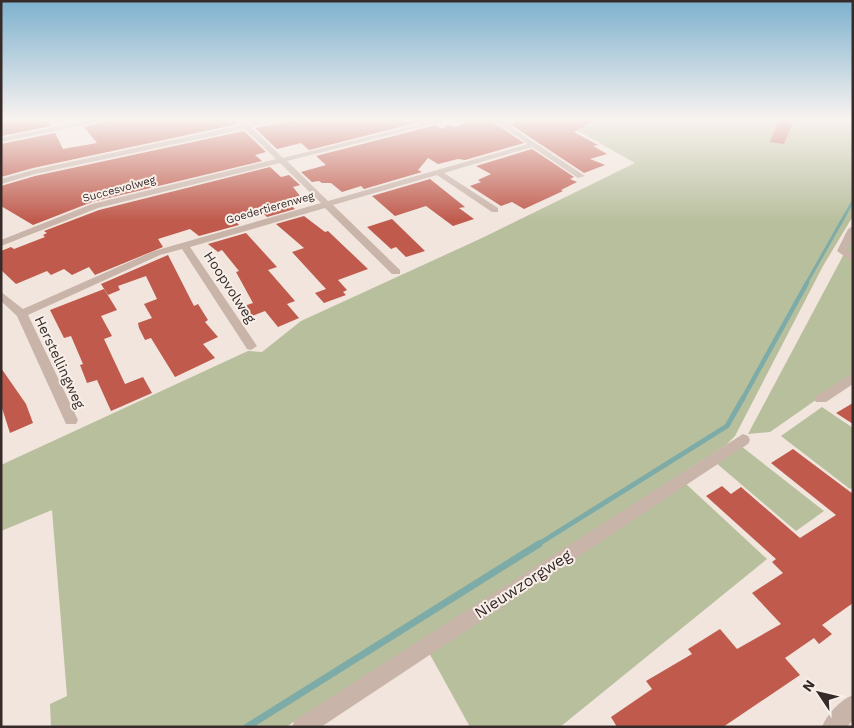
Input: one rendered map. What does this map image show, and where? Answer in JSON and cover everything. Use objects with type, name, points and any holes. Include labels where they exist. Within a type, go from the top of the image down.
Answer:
[{"type":"street","points":[[1,182],[33,172],[123,153]]},
{"type":"street","points":[[274,153],[396,272]]},
{"type":"street","name":"Succesvolweg","points":[[1,243],[94,206],[314,153]]},
{"type":"street","name":"Goedertierenweg","points":[[22,314],[126,266],[184,245],[502,153]]},
{"type":"street","points":[[546,153],[581,176]]},
{"type":"street","points":[[437,172],[495,210]]},
{"type":"street","points":[[853,229],[842,251],[853,259]]},
{"type":"street","name":"Hoopvolweg","points":[[184,245],[250,346]]},
{"type":"street","name":"Herstellingweg","points":[[1,295],[22,314],[71,420]]},
{"type":"street","points":[[822,399],[853,378]]},
{"type":"street","name":"Nieuwzorgweg","points":[[302,727],[743,440]]},
{"type":"street","points":[[832,727],[853,705]]},
{"type":"green space","points":[[617,153],[853,153],[853,216],[823,266],[735,436],[726,445],[286,727],[51,727],[50,704],[67,696],[52,510],[1,531],[1,465],[248,351],[262,352],[301,321],[482,238],[635,163]]},
{"type":"green space","points":[[853,237],[853,374],[770,432],[748,434]]},
{"type":"green space","points":[[822,407],[853,428],[853,487],[850,489],[781,436]]},
{"type":"green space","points":[[741,446],[824,511],[796,531],[715,462]]},
{"type":"green space","points":[[685,483],[767,559],[560,727],[470,727],[428,651]]},
{"type":"building","points":[[1,153],[103,153],[33,168],[1,177]]},
{"type":"building","points":[[142,153],[262,153],[255,155],[262,161],[92,202],[33,225],[1,206],[1,186],[35,176]]},
{"type":"building","points":[[328,153],[489,153],[465,160],[458,159],[438,164],[428,158],[418,170],[422,172],[364,189],[361,186],[342,192],[331,183],[312,182],[301,172],[326,165],[316,156]]},
{"type":"building","points":[[519,153],[538,153],[574,177],[570,179],[577,182],[561,190],[563,191],[524,209],[512,202],[501,206],[470,186],[481,182],[478,180],[491,174],[476,166]]},
{"type":"building","points":[[554,153],[607,154],[590,159],[605,165],[584,173]]},
{"type":"building","points":[[270,167],[281,177],[289,175],[300,185],[293,187],[304,201],[290,204],[295,209],[267,217],[264,214],[236,222],[239,225],[199,236],[190,229],[158,239],[163,247],[95,275],[89,267],[72,275],[64,269],[51,275],[47,271],[16,284],[1,270],[1,251],[11,247],[14,249],[45,237],[43,235],[47,233],[44,231],[99,210]]},
{"type":"building","points":[[430,179],[465,207],[459,208],[474,219],[453,226],[426,206],[395,216],[372,196]]},
{"type":"building","points":[[304,216],[325,232],[328,231],[368,269],[338,280],[347,290],[343,292],[346,295],[324,303],[315,293],[326,289],[292,252],[304,248],[276,224]]},
{"type":"building","points":[[392,219],[425,251],[406,257],[396,247],[391,249],[367,227]]},
{"type":"building","points":[[246,233],[277,267],[268,270],[295,301],[287,304],[299,318],[278,327],[265,311],[252,316],[244,306],[253,303],[236,272],[239,271],[222,250],[218,252],[208,244]]},
{"type":"building","points":[[168,255],[194,306],[198,304],[208,320],[205,322],[218,337],[203,344],[215,358],[175,377],[151,338],[145,340],[139,328],[138,323],[152,318],[144,304],[157,299],[146,276],[118,286],[120,290],[108,295],[101,284]]},
{"type":"building","points":[[104,289],[117,310],[101,316],[112,336],[104,339],[125,384],[143,377],[152,393],[111,411],[97,380],[87,383],[80,365],[83,364],[71,336],[64,338],[50,310]]},
{"type":"building","points":[[1,368],[26,404],[33,423],[10,433],[1,405]]},
{"type":"building","points":[[853,403],[853,424],[836,413]]},
{"type":"building","points":[[793,449],[853,494],[853,603],[822,625],[832,634],[819,644],[814,638],[785,658],[800,675],[723,727],[617,727],[611,717],[652,689],[646,681],[692,654],[688,649],[720,629],[737,649],[781,624],[752,593],[783,573],[772,562],[776,559],[706,496],[722,486],[731,494],[741,487],[800,538],[836,515],[771,463]]},
{"type":"waterway","points":[[806,284],[853,201]]},
{"type":"waterway","points":[[742,400],[807,283]]},
{"type":"waterway","points":[[537,545],[727,426],[743,398]]},
{"type":"waterway","points":[[247,727],[539,544]]}]
